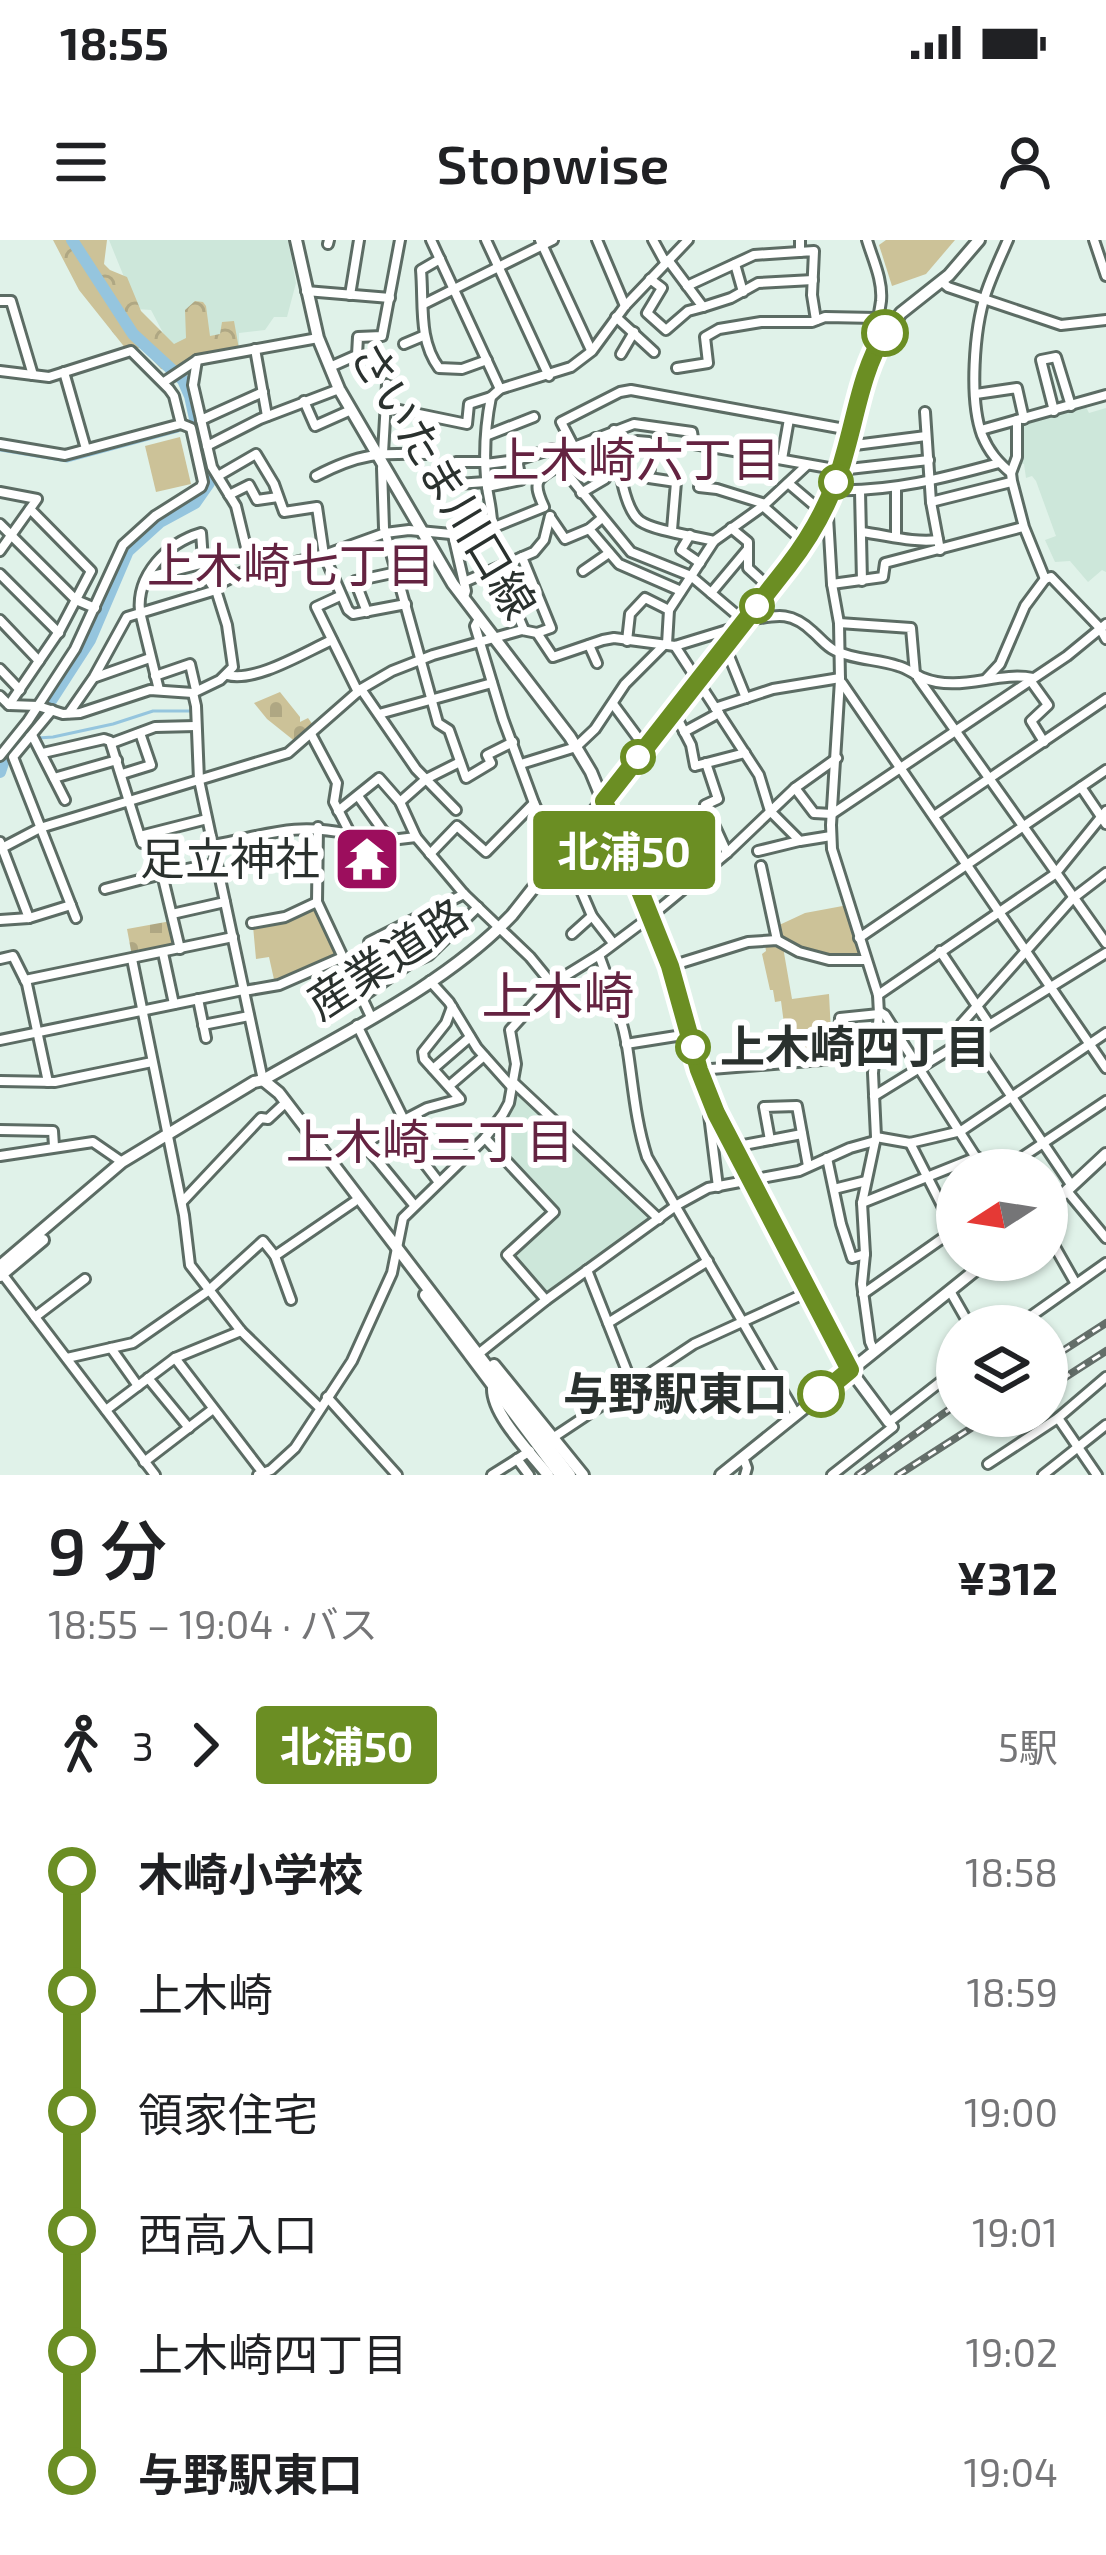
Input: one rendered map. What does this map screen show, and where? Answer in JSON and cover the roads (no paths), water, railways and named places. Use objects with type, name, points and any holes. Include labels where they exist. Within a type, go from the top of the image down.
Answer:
[{"type":"main road","name":"さいたま川口線","points":[[296,240],[328,368],[463,598],[576,746],[651,916],[714,1107],[850,1370],[889,1421]]},
{"type":"main road","name":"産業道路","points":[[1,1272],[122,1162],[257,1088],[263,1080],[430,981],[499,929],[806,543],[834,490],[878,344],[901,313],[941,281],[979,240]]},
{"type":"main road","points":[[263,1080],[354,1202],[482,1351],[560,1475]]},
{"type":"main road","points":[[263,1080],[279,1093],[494,1388],[498,1410],[583,1475]]},
{"type":"main road","name":"産業道路","points":[[1,1272],[109,1179],[167,1137]]},
{"type":"main road","points":[[1070,1188],[1106,1154]]},
{"type":"main road","points":[[721,1475],[959,1281]]},
{"type":"main road","points":[[444,1308],[542,1444],[570,1475]]},
{"type":"main road","points":[[542,1444],[548,1475]]},
{"type":"street","points":[[350,295],[359,240]]},
{"type":"street","points":[[328,368],[356,355],[358,337],[382,336],[400,240]]},
{"type":"street","points":[[431,240],[500,389]]},
{"type":"street","points":[[487,240],[548,376]]},
{"type":"street","points":[[424,304],[553,240]]},
{"type":"street","points":[[597,240],[625,306]]},
{"type":"street","points":[[653,240],[703,307]]},
{"type":"street","points":[[385,407],[467,424],[470,404],[500,389],[571,367],[592,351],[625,306],[688,240]]},
{"type":"street","points":[[757,240],[760,254]]},
{"type":"street","points":[[800,240],[800,252]]},
{"type":"street","points":[[867,240],[879,278],[878,344]]},
{"type":"street","points":[[1007,240],[984,298],[976,358],[980,430],[1011,477],[1024,527],[1046,580]]},
{"type":"street","points":[[1094,240],[1106,276]]},
{"type":"street","points":[[541,243],[592,351]]},
{"type":"street","points":[[687,286],[760,254],[814,251],[816,320]]},
{"type":"street","points":[[440,259],[421,270],[423,336],[431,357],[439,368],[462,369],[487,360]]},
{"type":"street","points":[[735,263],[743,292]]},
{"type":"street","points":[[650,279],[662,288],[647,313],[666,330],[688,311],[731,298],[758,283],[813,280]]},
{"type":"street","points":[[941,281],[1061,325],[1106,320]]},
{"type":"street","points":[[306,291],[390,298]]},
{"type":"street","points":[[0,301],[10,301],[33,375]]},
{"type":"street","points":[[616,317],[654,352]]},
{"type":"street","points":[[677,368],[708,362],[705,337],[719,329],[824,317],[877,318]]},
{"type":"street","points":[[621,355],[634,332]]},
{"type":"street","points":[[404,344],[423,336]]},
{"type":"street","points":[[166,380],[197,360],[318,338]]},
{"type":"street","points":[[255,350],[267,416]]},
{"type":"street","points":[[0,371],[50,377],[131,352],[166,380],[181,424]]},
{"type":"street","points":[[1054,411],[1041,360],[1056,357],[1071,406]]},
{"type":"street","points":[[197,360],[193,385],[212,467],[241,521],[251,568]]},
{"type":"street","points":[[64,372],[86,449]]},
{"type":"street","points":[[387,385],[381,457],[385,533],[438,723],[449,730],[466,778],[491,763],[487,755],[513,742]]},
{"type":"street","points":[[976,394],[1017,388],[1021,420],[1011,477]]},
{"type":"street","points":[[207,446],[267,416],[339,389]]},
{"type":"street","points":[[561,422],[632,390],[851,430]]},
{"type":"street","points":[[201,420],[262,392]]},
{"type":"street","points":[[980,430],[1106,394]]},
{"type":"street","points":[[490,397],[486,463],[493,528]]},
{"type":"street","points":[[304,401],[315,426],[351,410]]},
{"type":"street","points":[[555,410],[574,447]]},
{"type":"street","points":[[925,412],[939,545]]},
{"type":"street","points":[[488,435],[534,417]]},
{"type":"street","points":[[316,476],[358,456],[428,454],[430,418]]},
{"type":"street","points":[[782,459],[789,419]]},
{"type":"street","points":[[0,444],[65,455],[181,424],[191,428],[203,482],[123,545],[83,636],[0,757]]},
{"type":"street","points":[[602,518],[589,530],[565,539],[544,507],[537,481],[568,460],[567,452],[574,447],[634,424],[692,432],[694,444],[840,470],[929,460]]},
{"type":"street","points":[[614,430],[632,513],[643,524],[714,541]]},
{"type":"street","points":[[539,436],[544,451]]},
{"type":"street","points":[[847,446],[926,436]]},
{"type":"street","points":[[581,493],[605,479],[595,438]]},
{"type":"street","points":[[616,449],[637,441],[652,446],[649,478],[676,482],[672,530]]},
{"type":"street","points":[[517,460],[521,480],[457,484],[456,462],[517,460],[552,449],[581,493],[631,552],[691,576],[742,624]]},
{"type":"street","points":[[218,476],[256,454],[284,512],[317,507],[324,555],[340,596],[353,614],[406,604]]},
{"type":"street","points":[[834,490],[931,482],[999,463]]},
{"type":"street","points":[[800,841],[770,811],[759,775],[669,645],[669,610],[714,541],[764,505],[808,464]]},
{"type":"street","points":[[931,502],[1011,477]]},
{"type":"street","points":[[788,483],[828,517],[840,652],[831,836],[878,995],[875,1139],[862,1203],[863,1294],[874,1351]]},
{"type":"street","points":[[229,495],[249,485],[257,500],[278,497]]},
{"type":"street","points":[[896,487],[896,536]]},
{"type":"street","points":[[699,488],[718,489],[764,505],[806,543]]},
{"type":"street","points":[[860,491],[862,580]]},
{"type":"street","points":[[0,492],[38,499],[0,550]]},
{"type":"street","points":[[68,714],[127,617],[216,590],[251,568],[324,555],[385,533],[409,530],[472,536],[544,507]]},
{"type":"street","points":[[9,705],[58,633],[91,571],[30,508]]},
{"type":"street","points":[[464,582],[534,552],[544,540],[550,517]]},
{"type":"street","points":[[0,524],[76,601],[95,608]]},
{"type":"street","points":[[832,584],[883,577],[885,563],[939,545],[1024,527]]},
{"type":"street","points":[[731,528],[748,542],[748,568],[771,589]]},
{"type":"street","points":[[589,530],[619,564],[681,591]]},
{"type":"street","points":[[861,532],[939,545]]},
{"type":"street","points":[[0,696],[9,705],[80,713],[150,690],[194,692],[227,675],[233,667],[230,641],[200,552],[201,533],[182,539],[152,564],[139,602],[159,690]]},
{"type":"street","points":[[453,535],[466,591],[463,598]]},
{"type":"street","points":[[690,535],[682,550],[700,562]]},
{"type":"street","points":[[711,593],[748,550]]},
{"type":"street","points":[[583,571],[609,553]]},
{"type":"street","points":[[29,918],[1,846],[40,828],[288,753],[359,691],[392,671],[494,638],[551,628],[522,557]]},
{"type":"street","points":[[148,578],[204,563]]},
{"type":"street","points":[[367,612],[355,581],[397,572]]},
{"type":"street","points":[[0,574],[58,633]]},
{"type":"street","points":[[986,679],[1000,664],[1025,607],[1051,577],[1103,626],[1106,639]]},
{"type":"street","points":[[340,596],[316,607],[359,691],[398,745],[456,810]]},
{"type":"street","points":[[510,597],[524,630]]},
{"type":"street","points":[[628,640],[630,614],[645,598],[669,610]]},
{"type":"street","points":[[537,633],[553,657],[614,638],[669,645],[782,614],[801,621],[829,648],[945,684],[1027,676],[1048,705],[1031,721],[1044,742]]},
{"type":"street","points":[[479,619],[476,626],[492,683],[534,802],[545,827],[564,850],[592,916],[614,944]]},
{"type":"street","points":[[0,620],[40,661]]},
{"type":"street","points":[[839,623],[911,628],[916,675],[1106,948],[873,1097]]},
{"type":"street","points":[[795,788],[814,813],[832,814],[1032,680],[1103,626]]},
{"type":"street","points":[[227,675],[250,676],[332,640]]},
{"type":"street","points":[[589,645],[597,663]]},
{"type":"street","points":[[521,764],[576,746],[595,729],[625,684],[669,645]]},
{"type":"street","points":[[725,646],[746,698]]},
{"type":"street","points":[[94,677],[150,658]]},
{"type":"street","points":[[155,676],[190,664],[199,780],[263,1080]]},
{"type":"street","points":[[0,669],[20,690]]},
{"type":"street","points":[[684,732],[746,698],[840,679]]},
{"type":"street","points":[[840,679],[1106,1068]]},
{"type":"street","points":[[379,714],[492,683]]},
{"type":"street","points":[[934,816],[1106,700]]},
{"type":"street","points":[[613,704],[645,748]]},
{"type":"street","points":[[52,710],[13,758],[76,918]]},
{"type":"street","points":[[674,712],[691,745],[695,766],[745,753]]},
{"type":"street","points":[[43,753],[104,739],[112,743],[155,727],[196,726]]},
{"type":"street","points":[[122,774],[151,765],[140,733]]},
{"type":"street","points":[[311,734],[337,783],[334,802],[351,835]]},
{"type":"street","points":[[30,737],[43,753],[64,800]]},
{"type":"street","points":[[112,743],[141,840],[207,819]]},
{"type":"street","points":[[175,1358],[266,1473],[295,1448],[352,1361],[398,1254],[403,1218],[485,1138],[503,1114],[516,1064],[510,1030],[552,984],[651,916],[795,788],[837,758]]},
{"type":"street","points":[[54,778],[117,760]]},
{"type":"street","points":[[400,802],[426,779],[460,762]]},
{"type":"street","points":[[706,763],[718,799],[704,805],[727,853]]},
{"type":"street","points":[[859,938],[1106,770]]},
{"type":"street","points":[[338,811],[380,778],[400,802],[416,838],[552,984]]},
{"type":"street","points":[[878,995],[1054,874],[1104,817],[1081,787]]},
{"type":"street","points":[[358,796],[390,841]]},
{"type":"street","points":[[430,854],[457,826],[486,852],[534,802]]},
{"type":"street","points":[[213,845],[296,827],[318,827],[374,842],[416,838]]},
{"type":"street","points":[[318,827],[317,902],[371,1017]]},
{"type":"street","points":[[758,851],[831,836]]},
{"type":"street","points":[[106,889],[216,863]]},
{"type":"street","points":[[761,866],[777,940]]},
{"type":"street","points":[[1007,965],[1072,899],[1106,873]]},
{"type":"street","points":[[162,874],[180,949]]},
{"type":"street","points":[[369,942],[464,894]]},
{"type":"street","points":[[172,914],[225,902]]},
{"type":"street","points":[[252,923],[285,917],[317,902]]},
{"type":"street","points":[[0,920],[29,918],[71,904]]},
{"type":"street","points":[[362,997],[429,955],[478,907]]},
{"type":"street","points":[[572,934],[592,916]]},
{"type":"street","points":[[25,980],[233,937]]},
{"type":"street","points":[[670,966],[748,942],[777,940],[829,960],[866,960]]},
{"type":"street","points":[[1025,948],[962,1023],[1106,1238]]},
{"type":"street","points":[[940,951],[989,1024]]},
{"type":"street","points":[[163,952],[174,1004]]},
{"type":"street","points":[[599,955],[618,1009],[638,1132],[647,1157],[796,1414]]},
{"type":"street","points":[[0,959],[13,956],[25,980],[48,1082]]},
{"type":"street","points":[[0,1040],[279,985],[344,957]]},
{"type":"street","points":[[132,959],[190,1265],[241,1331],[320,1408]]},
{"type":"street","points":[[430,981],[484,1056],[658,1219]]},
{"type":"street","points":[[198,999],[206,1038]]},
{"type":"street","points":[[414,1205],[364,1144],[427,1108],[460,1099],[423,1052],[446,1023],[452,1006]]},
{"type":"street","points":[[699,1070],[835,1059],[840,1018],[879,1013],[885,1015],[971,1149]]},
{"type":"street","points":[[203,1025],[249,1016]]},
{"type":"street","points":[[357,1025],[399,1123],[438,1181]]},
{"type":"street","points":[[482,1351],[676,1205],[709,1188],[799,1171],[875,1139],[910,1143],[961,1131],[1106,1033]]},
{"type":"street","points":[[626,1044],[689,1034]]},
{"type":"street","points":[[433,1069],[470,1036]]},
{"type":"street","points":[[449,1086],[484,1056]]},
{"type":"street","points":[[0,1082],[48,1082],[153,1062]]},
{"type":"street","points":[[1035,1149],[1106,1101]]},
{"type":"street","points":[[181,1203],[261,1118],[268,1119],[282,1106]]},
{"type":"street","points":[[770,1141],[764,1107],[797,1106],[808,1166]]},
{"type":"street","points":[[714,1107],[709,1115],[718,1187]]},
{"type":"street","points":[[0,1130],[53,1131],[54,1146]]},
{"type":"street","points":[[734,1147],[802,1134]]},
{"type":"street","points":[[485,1138],[554,1212],[507,1255],[546,1300]]},
{"type":"street","points":[[0,1156],[93,1142],[122,1162]]},
{"type":"street","points":[[910,1143],[936,1194]]},
{"type":"street","points":[[827,1158],[852,1258],[865,1254]]},
{"type":"street","points":[[862,1203],[936,1173]]},
{"type":"street","points":[[834,1189],[866,1181]]},
{"type":"street","points":[[275,1256],[354,1202]]},
{"type":"street","points":[[67,1358],[133,1342],[208,1291],[263,1241],[275,1256],[291,1300]]},
{"type":"street","points":[[863,1294],[936,1245]]},
{"type":"street","points":[[608,1323],[708,1261]]},
{"type":"street","points":[[1046,1305],[1106,1263]]},
{"type":"street","points":[[587,1270],[632,1384]]},
{"type":"street","points":[[1068,1270],[1076,1284]]},
{"type":"street","points":[[1,1272],[155,1475]]},
{"type":"street","points":[[35,1317],[85,1279]]},
{"type":"street","points":[[950,1291],[958,1305]]},
{"type":"street","points":[[492,1475],[694,1344],[808,1292]]},
{"type":"street","points":[[106,1410],[175,1358],[241,1331]]},
{"type":"street","points":[[110,1347],[138,1385]]},
{"type":"street","points":[[1068,1409],[1106,1377]]},
{"type":"street","points":[[148,1378],[189,1429]]},
{"type":"street","points":[[832,1475],[893,1427],[889,1421],[936,1386]]},
{"type":"street","points":[[327,1396],[397,1475]]},
{"type":"street","points":[[144,1462],[214,1409]]},
{"type":"street","points":[[1043,1475],[1106,1425]]},
{"type":"street","points":[[1068,1432],[1097,1475]]},
{"type":"street","points":[[988,1464],[1029,1437]]},
{"type":"street","points":[[743,1457],[746,1475]]},
{"type":"street","points":[[517,1460],[529,1475]]},
{"type":"waterway","points":[[0,772],[90,640],[128,551],[160,522],[195,503],[209,483],[183,380],[133,334],[72,240]]},
{"type":"waterway","points":[[0,450],[67,461],[178,431]]},
{"type":"waterway","points":[[38,738],[153,711],[191,711]]},
{"type":"railway","points":[[1068,1347],[1106,1323]]},
{"type":"railway","points":[[1068,1375],[1106,1351]]},
{"type":"railway","points":[[858,1475],[936,1419]]},
{"type":"railway","points":[[898,1475],[957,1437]]},
{"type":"place","name":"足立神社","points":[[367,859]]},
{"type":"place","name":"上木崎四丁目","points":[[693,1047]]},
{"type":"place","name":"与野駅東口","points":[[821,1394]]},
{"type":"district","name":"上木崎六丁目","points":[[636,460]]},
{"type":"district","name":"上木崎七丁目","points":[[291,566]]},
{"type":"district","name":"上木崎","points":[[558,996]]},
{"type":"district","name":"上木崎三丁目","points":[[430,1142]]}]
